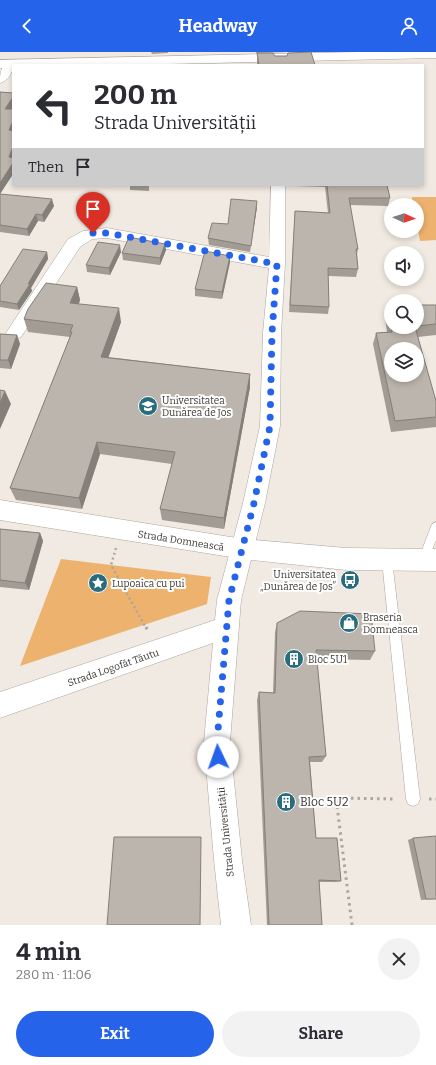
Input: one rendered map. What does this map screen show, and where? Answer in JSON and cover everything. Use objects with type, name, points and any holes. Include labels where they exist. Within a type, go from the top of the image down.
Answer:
[{"type":"main road","points":[[6,64],[164,63],[198,56],[280,62],[436,54]]},
{"type":"main road","name":"Strada Domnească","points":[[0,510],[242,549],[346,559],[430,560]]},
{"type":"street","points":[[0,79],[6,64]]},
{"type":"street","name":"Strada Universității","points":[[236,925],[228,860],[217,742],[225,628],[229,600],[254,503],[270,426],[272,333],[277,264],[278,186]]},
{"type":"street","points":[[15,333],[74,243],[81,237],[93,233],[107,233],[277,264]]},
{"type":"street","name":"Strada Logofăt Tăutu","points":[[0,706],[225,628]]},
{"type":"lane","points":[[430,560],[436,527]]},
{"type":"lane","points":[[387,560],[413,799]]},
{"type":"path","points":[[120,530],[111,565],[159,651]]},
{"type":"path","points":[[352,925],[336,798],[413,799]]},
{"type":"shaded area","points":[[436,197],[436,240],[420,241],[419,238],[424,238],[424,198],[412,198]]},
{"type":"shaded area","points":[[61,559],[211,577],[207,604],[20,666]]},
{"type":"building","points":[[311,52],[315,64],[259,64],[257,53],[273,53],[275,56],[287,56],[288,53]]},
{"type":"building","points":[[0,92],[12,93],[12,98],[5,109],[12,109],[12,123],[9,130],[12,131],[12,150],[9,157],[12,158],[12,165],[0,183]]},
{"type":"building","points":[[327,186],[387,186],[390,198],[349,198],[358,249],[356,249],[358,269],[328,268],[329,307],[290,305],[295,211],[330,213]]},
{"type":"building","points":[[0,194],[52,199],[42,215],[36,214],[27,229],[0,225]]},
{"type":"building","points":[[231,199],[257,201],[251,246],[208,238],[212,223],[228,224]]},
{"type":"building","points":[[129,237],[165,244],[160,258],[122,253]]},
{"type":"building","points":[[98,242],[120,245],[109,268],[86,265]]},
{"type":"building","points":[[23,249],[47,252],[28,284],[30,284],[17,304],[0,301],[0,286]]},
{"type":"building","points":[[205,251],[230,256],[222,292],[195,289]]},
{"type":"building","name":"Universitatea Dunărea de Jos","points":[[46,283],[77,287],[70,303],[119,308],[101,357],[250,374],[224,518],[160,509],[175,452],[97,442],[79,498],[10,488],[72,332],[70,332],[73,325],[24,319],[28,309]]},
{"type":"building","points":[[424,305],[436,305],[436,324],[424,325]]},
{"type":"building","points":[[376,333],[417,334],[419,342],[384,342],[384,370]]},
{"type":"building","points":[[0,334],[17,335],[8,360],[0,360]]},
{"type":"building","points":[[424,359],[436,401],[436,417],[395,421],[387,382],[424,382]]},
{"type":"building","points":[[0,390],[5,391],[0,403]]},
{"type":"building","points":[[0,529],[40,533],[25,583],[0,580]]},
{"type":"building","name":"Bloc 5U2","points":[[300,611],[371,614],[375,651],[316,650],[326,756],[309,757],[316,838],[337,838],[341,881],[319,880],[322,925],[269,925],[259,692],[275,693],[277,623]]},
{"type":"building","points":[[436,836],[436,899],[426,899],[413,838]]},
{"type":"building","points":[[114,837],[201,837],[200,925],[107,925]]},
{"type":"place","name":"Universitatea Dunărea de Jos","points":[[148,406]]},
{"type":"place","name":"Universitatea „Dunărea de Jos”","points":[[350,580]]},
{"type":"place","name":"Lupoaica cu pui","points":[[98,583]]},
{"type":"place","name":"Braseria Domneasca","points":[[349,623]]},
{"type":"place","name":"Bloc 5U1","points":[[294,659]]},
{"type":"place","name":"Bloc 5U2","points":[[286,802]]},
{"type":"route","points":[[93,233],[107,233],[277,264],[272,333],[270,426],[254,503],[229,600],[225,628],[217,742],[218,757]]}]
